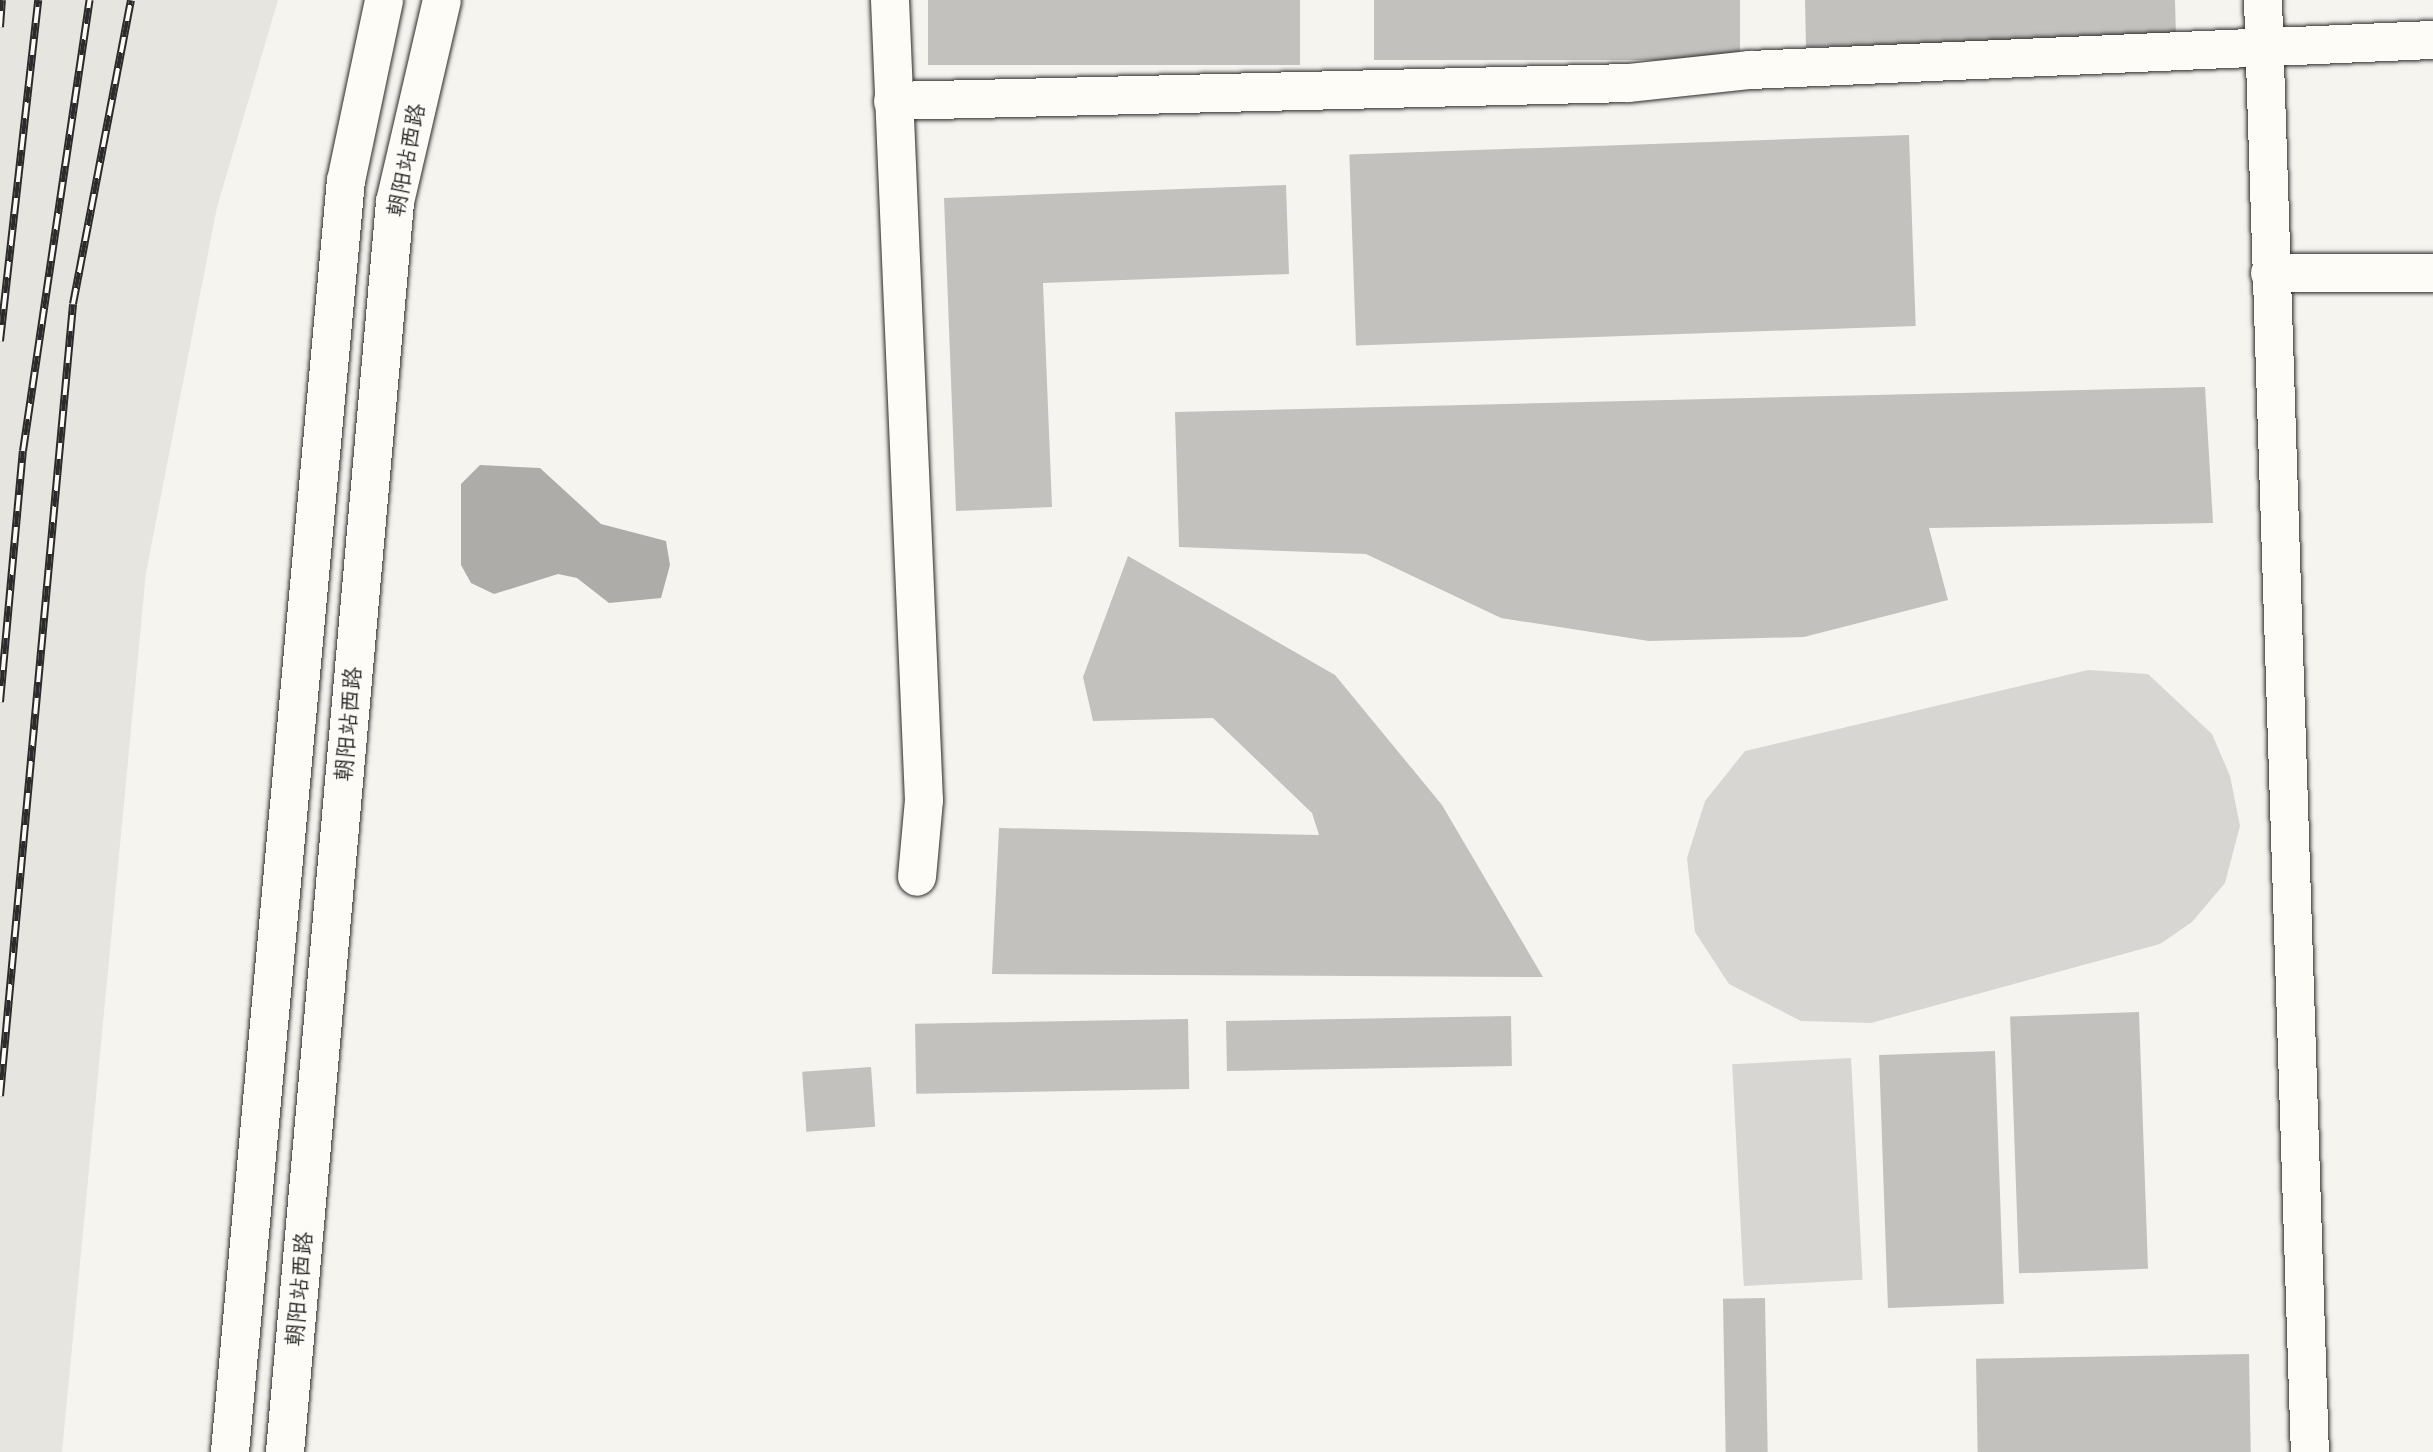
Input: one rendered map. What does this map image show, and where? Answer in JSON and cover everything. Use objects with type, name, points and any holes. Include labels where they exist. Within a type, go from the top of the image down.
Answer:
[{"type":"street","points":[[230,1452],[346,181],[384,0]]},
{"type":"street","name":"朝阳站西路","points":[[285,1452],[395,202],[442,0]]},
{"type":"street","points":[[890,0],[924,800],[917,877]]},
{"type":"street","points":[[2263,0],[2310,1452]]},
{"type":"street","points":[[893,101],[1628,83],[1764,70],[2264,50],[2433,40]]},
{"type":"street","points":[[2270,273],[2433,273]]},
{"type":"shaded area","points":[[0,0],[278,0],[217,207],[146,573],[62,1452],[0,1452]]},
{"type":"shaded area","points":[[480,465],[540,468],[601,524],[666,541],[670,565],[661,598],[609,603],[577,578],[558,574],[494,594],[471,583],[461,565],[461,484]]},
{"type":"shaded area","points":[[2088,670],[2148,674],[2212,734],[2230,776],[2240,826],[2225,883],[2192,922],[2160,944],[1871,1023],[1801,1021],[1729,984],[1695,932],[1687,858],[1705,801],[1745,751]]},
{"type":"shaded area","points":[[1851,1058],[1863,1280],[1744,1286],[1732,1064]]},
{"type":"building","points":[[928,0],[1300,0],[1300,65],[928,65]]},
{"type":"building","points":[[1374,0],[1740,0],[1740,60],[1374,60]]},
{"type":"building","points":[[1805,0],[2175,0],[2176,39],[1806,47]]},
{"type":"building","points":[[1909,135],[1916,326],[1356,345],[1349,155]]},
{"type":"building","points":[[1286,185],[1289,274],[1043,283],[1052,507],[956,511],[944,198]]},
{"type":"building","points":[[2205,387],[2213,523],[1929,528],[1948,600],[1804,637],[1649,641],[1501,618],[1366,554],[1179,547],[1175,412]]},
{"type":"building","points":[[1128,556],[1335,675],[1442,805],[1543,977],[992,974],[999,828],[1319,835],[1312,813],[1213,718],[1093,721],[1083,677]]},
{"type":"building","points":[[2139,1012],[2148,1269],[2019,1273],[2010,1017]]},
{"type":"building","points":[[1511,1016],[1512,1066],[1227,1071],[1226,1021]]},
{"type":"building","points":[[1188,1019],[1189,1089],[916,1094],[915,1024]]},
{"type":"building","points":[[1995,1051],[2004,1304],[1888,1308],[1879,1055]]},
{"type":"building","points":[[871,1067],[875,1127],[806,1132],[802,1072]]},
{"type":"building","points":[[1765,1298],[1768,1452],[1726,1452],[1723,1299]]},
{"type":"building","points":[[2249,1354],[2251,1452],[1978,1452],[1976,1359]]},
{"type":"railway","points":[[0,27],[2,0]]},
{"type":"railway","points":[[0,341],[38,0]]},
{"type":"railway","points":[[0,702],[23,451],[90,0]]},
{"type":"railway","points":[[0,1096],[73,304],[131,0]]}]
